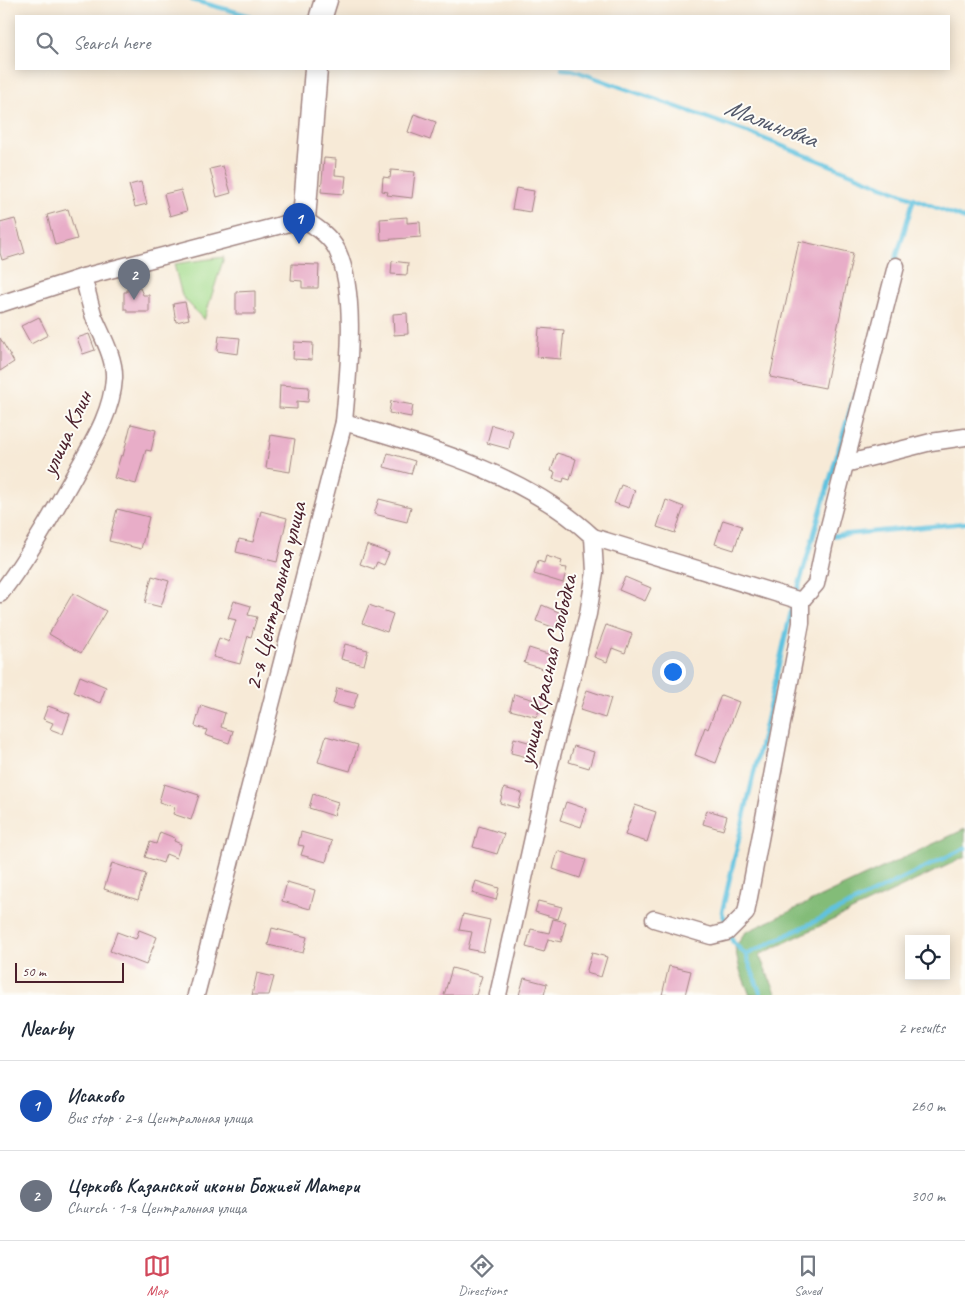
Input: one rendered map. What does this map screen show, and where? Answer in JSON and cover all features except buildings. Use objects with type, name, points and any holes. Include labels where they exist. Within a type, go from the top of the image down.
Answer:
[{"type":"street","points":[[322,15],[326,0]]},
{"type":"street","points":[[0,304],[84,277],[304,218],[316,70]]},
{"type":"street","name":"2-я Центральная улица","points":[[196,995],[344,422],[350,348],[344,272],[336,249],[325,234],[304,218]]},
{"type":"street","points":[[654,919],[711,936],[728,932],[746,913],[801,623],[801,601],[816,584],[896,266]]},
{"type":"street","name":"улица Клин","points":[[0,594],[27,558],[58,505],[101,427],[111,399],[114,377],[110,357],[94,315],[84,277]]},
{"type":"street","points":[[344,422],[432,449],[501,478],[548,502],[573,519],[593,537],[801,601]]},
{"type":"street","points":[[845,464],[931,442],[965,437]]},
{"type":"street","name":"улица Красная Слободка","points":[[498,995],[547,775],[588,614],[595,572],[593,537]]},
{"type":"green space","points":[[224,257],[204,320],[182,296],[174,264]]},
{"type":"green space","points":[[965,829],[965,857],[759,955],[777,995],[750,995],[740,971],[735,947],[746,932]]},
{"type":"waterway","name":"Малиновка","points":[[192,0],[247,15]]},
{"type":"waterway","name":"Малиновка","points":[[573,70],[747,132],[965,219]]},
{"type":"waterway","points":[[895,262],[914,198]]},
{"type":"waterway","points":[[728,928],[722,912],[790,616],[855,393]]},
{"type":"waterway","points":[[829,536],[965,523]]},
{"type":"waterway","points":[[746,955],[965,848]]},
{"type":"waterway","points":[[730,935],[733,942],[746,955],[761,995]]},
{"type":"place","name":"Исаково","points":[[299,244]]},
{"type":"place","name":"Церковь Казанской иконы Божией Матери","points":[[134,300]]}]
